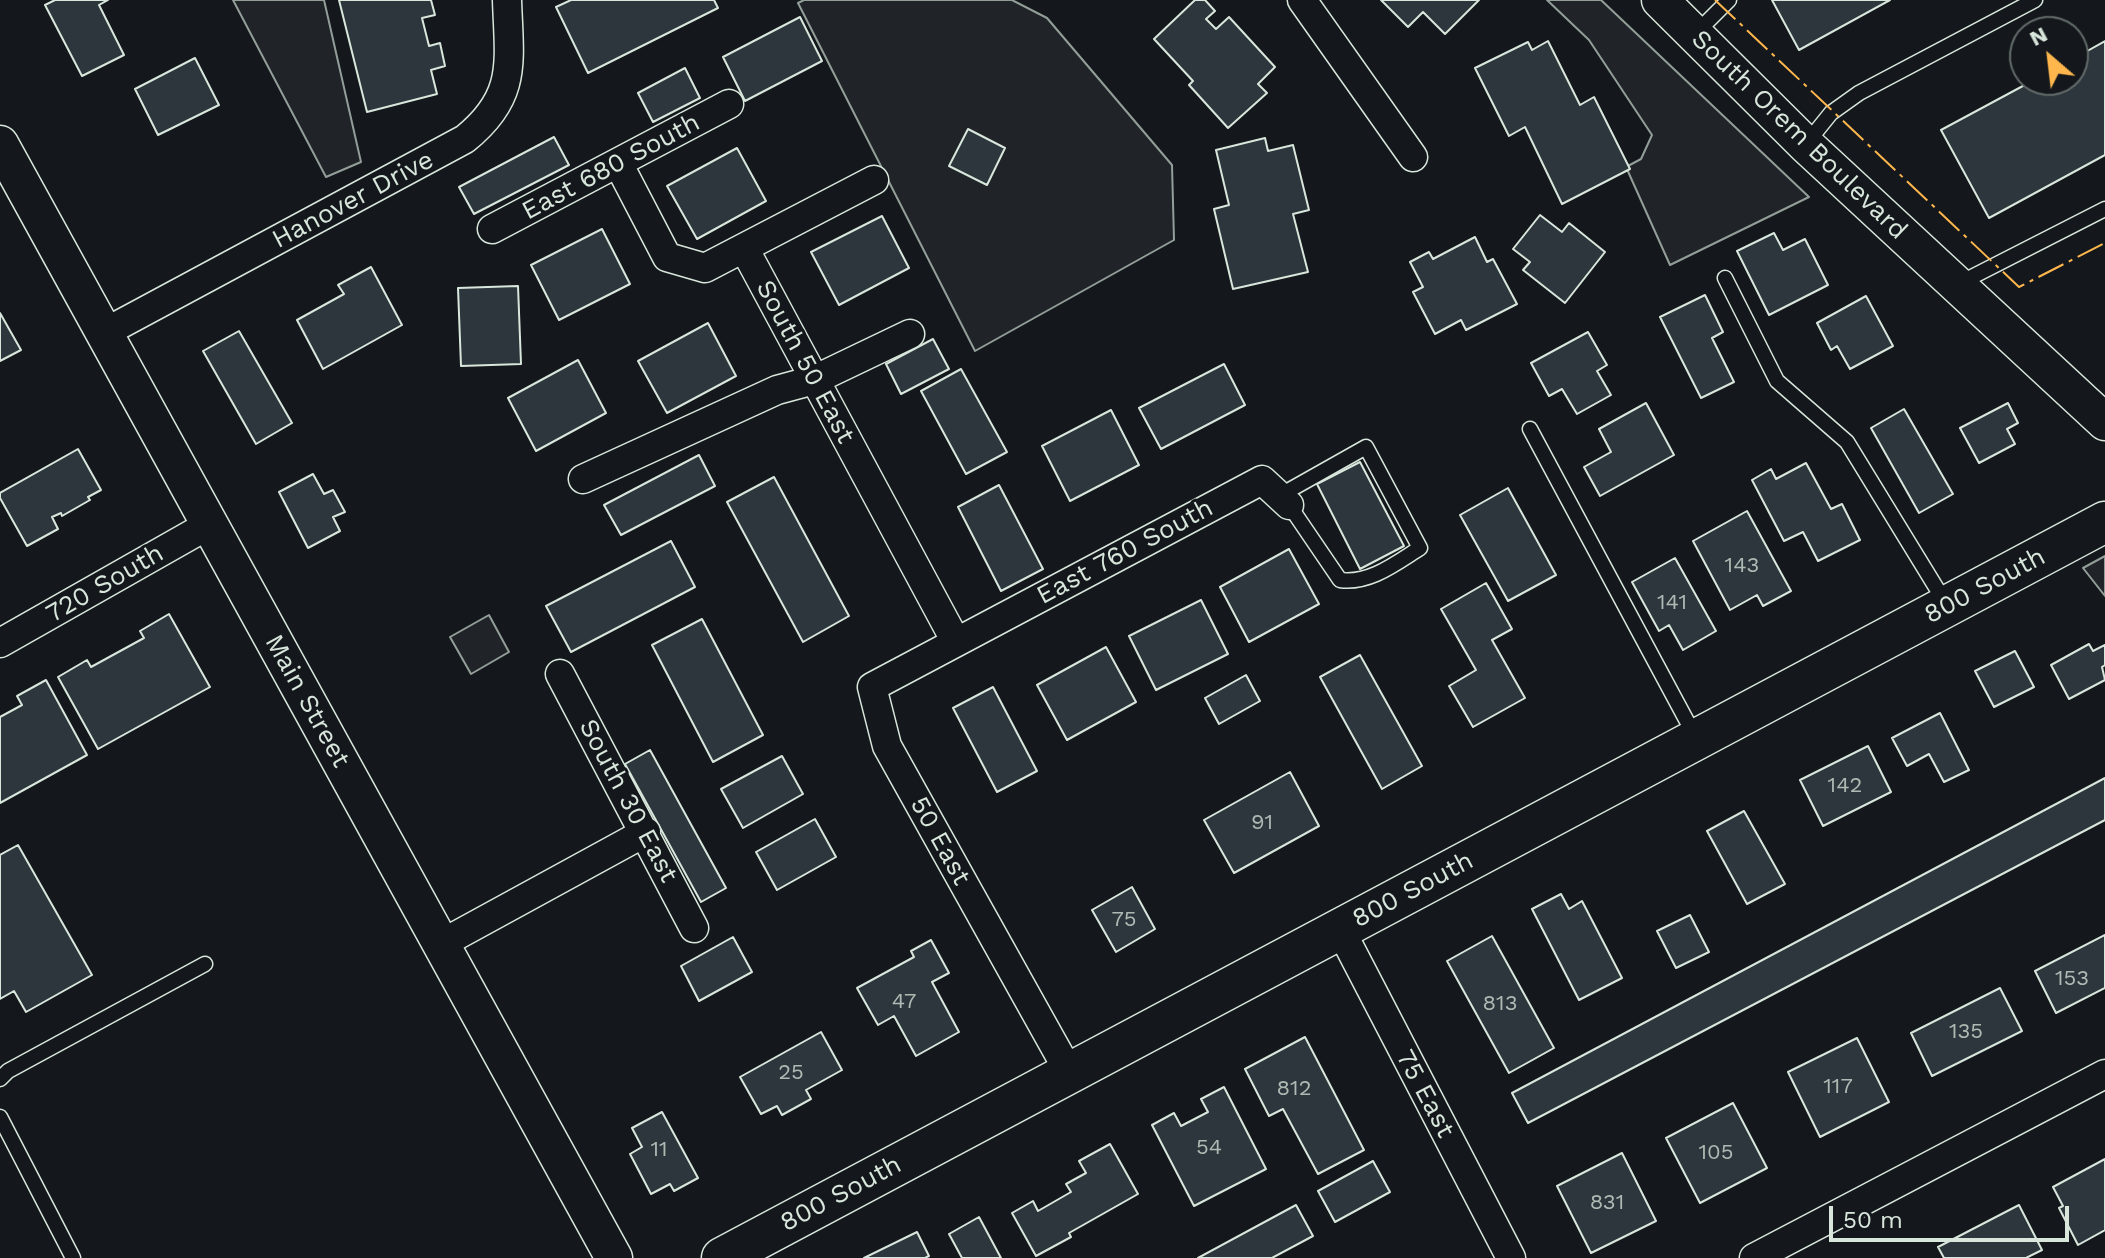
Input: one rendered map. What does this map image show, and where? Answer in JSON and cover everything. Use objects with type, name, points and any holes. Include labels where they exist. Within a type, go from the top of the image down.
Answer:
[{"type":"main road","name":"800 South","points":[[722,1258],[2105,522]]},
{"type":"street","name":"Hanover Drive","points":[[104,333],[465,139],[485,123],[497,107],[506,82],[507,0]]},
{"type":"street","points":[[1302,0],[1413,157]]},
{"type":"street","name":"South Orem Boulevard","points":[[1660,0],[1806,145],[2105,422]]},
{"type":"street","name":"East 680 South","points":[[492,229],[729,104]]},
{"type":"street","name":"Main Street","points":[[0,144],[614,1258]]},
{"type":"street","name":"South 50 East","points":[[618,163],[667,257],[705,268],[744,248],[956,642]]},
{"type":"street","points":[[744,248],[874,180]]},
{"type":"street","points":[[583,479],[777,390],[814,380],[910,334]]},
{"type":"street","name":"East 760 South","points":[[956,642],[1262,480],[1284,500]]},
{"type":"street","name":"720 South","points":[[0,643],[210,524]]},
{"type":"street","name":"50 East","points":[[956,642],[872,687],[887,746],[1069,1072]]},
{"type":"street","name":"South 30 East","points":[[560,674],[694,928]]},
{"type":"street","points":[[441,944],[646,832]]},
{"type":"street","name":"75 East","points":[[1340,929],[1511,1258]]},
{"type":"street","points":[[1754,1258],[2105,1074]]},
{"type":"lane","points":[[1695,34],[1729,0]]},
{"type":"lane","points":[[1806,145],[1831,113],[1859,93],[2035,0]]},
{"type":"lane","points":[[1947,277],[2105,209]]},
{"type":"lane","points":[[1725,278],[1777,381],[1847,442],[1948,606]]},
{"type":"lane","points":[[1530,429],[1696,738]]},
{"type":"lane","points":[[1366,447],[1420,548],[1377,574],[1354,582],[1340,580],[1284,500],[1366,447]]},
{"type":"lane","points":[[0,1079],[8,1071],[205,964]]},
{"type":"lane","points":[[0,1117],[73,1258]]},
{"type":"shaded area","points":[[233,0],[324,0],[361,162],[326,177]]},
{"type":"shaded area","points":[[804,0],[1012,0],[1047,18],[1172,165],[1174,240],[975,351],[798,3]]},
{"type":"shaded area","points":[[1547,0],[1601,0],[1809,197],[1670,265],[1626,167],[1641,159],[1652,135],[1589,40]]},
{"type":"shaded area","points":[[2105,556],[2105,596],[2083,568]]},
{"type":"shaded area","points":[[489,615],[509,652],[471,674],[450,637]]},
{"type":"building","points":[[55,0],[108,0],[99,5],[124,55],[82,76],[45,5]]},
{"type":"building","points":[[339,0],[431,0],[435,15],[422,18],[429,46],[440,43],[445,66],[431,70],[437,94],[367,112]]},
{"type":"building","points":[[571,0],[714,0],[718,8],[588,73],[556,7]]},
{"type":"building","points":[[1195,0],[1205,0],[1215,11],[1206,19],[1216,29],[1229,17],[1275,67],[1258,84],[1267,93],[1228,128],[1189,85],[1193,81],[1154,39]]},
{"type":"building","points":[[1381,0],[1479,0],[1445,34],[1423,12],[1408,27]]},
{"type":"building","points":[[1772,0],[1890,0],[1799,50]]},
{"type":"building","points":[[800,17],[822,61],[745,101],[723,57]]},
{"type":"building","points":[[1548,41],[1580,105],[1594,97],[1630,169],[1562,204],[1525,127],[1509,136],[1475,68],[1528,42],[1532,50]]},
{"type":"building","points":[[2105,41],[2105,155],[1989,218],[1941,130],[2009,93],[2009,96],[2089,96],[2089,50]]},
{"type":"building","points":[[195,58],[219,105],[158,135],[135,89]]},
{"type":"building","points":[[685,68],[700,98],[653,122],[638,93]]},
{"type":"building","points":[[968,129],[1005,148],[987,185],[949,166]]},
{"type":"building","points":[[554,137],[569,165],[474,214],[459,187]]},
{"type":"building","points":[[1265,138],[1268,151],[1293,145],[1309,210],[1293,214],[1308,272],[1233,289],[1214,209],[1229,205],[1216,150]]},
{"type":"building","points":[[737,148],[766,201],[697,239],[667,186]]},
{"type":"building","points":[[1540,215],[1562,232],[1569,223],[1605,252],[1565,303],[1523,270],[1530,262],[1513,249]]},
{"type":"building","points":[[882,216],[909,268],[839,305],[811,252]]},
{"type":"building","points":[[602,229],[630,284],[559,320],[531,265]]},
{"type":"building","points":[[1774,233],[1783,250],[1805,239],[1828,285],[1769,315],[1737,251]]},
{"type":"building","points":[[1475,237],[1487,262],[1493,259],[1517,304],[1466,330],[1461,320],[1435,334],[1413,292],[1423,287],[1410,262],[1429,252],[1433,259]]},
{"type":"building","points":[[371,267],[402,325],[323,369],[297,320],[344,294],[338,285]]},
{"type":"building","points":[[518,286],[521,364],[461,366],[458,288]]},
{"type":"building","points":[[1705,295],[1723,332],[1712,338],[1734,382],[1701,398],[1660,317]]},
{"type":"building","points":[[1866,296],[1893,346],[1850,369],[1837,346],[1831,350],[1817,323]]},
{"type":"building","points":[[0,313],[21,350],[0,361]]},
{"type":"building","points":[[708,323],[736,376],[667,413],[638,361]]},
{"type":"building","points":[[239,331],[292,423],[256,444],[203,351]]},
{"type":"building","points":[[1588,332],[1607,365],[1597,371],[1611,395],[1577,414],[1562,389],[1549,396],[1531,363]]},
{"type":"building","points":[[933,339],[949,369],[901,394],[886,364]]},
{"type":"building","points":[[578,360],[606,413],[536,451],[508,398]]},
{"type":"building","points":[[1224,364],[1245,405],[1161,449],[1139,408]]},
{"type":"building","points":[[961,369],[1007,452],[966,474],[921,391]]},
{"type":"building","points":[[1646,403],[1674,455],[1600,496],[1584,467],[1611,452],[1599,429]]},
{"type":"building","points":[[2008,403],[2018,423],[2007,429],[2015,444],[1979,463],[1960,428]]},
{"type":"building","points":[[1904,409],[1953,494],[1919,513],[1871,428]]},
{"type":"building","points":[[1111,410],[1139,465],[1070,501],[1042,446]]},
{"type":"building","points":[[78,449],[101,490],[62,516],[61,513],[52,517],[58,529],[27,546],[0,493]]},
{"type":"building","points":[[699,455],[715,486],[621,535],[604,505]]},
{"type":"building","points":[[1360,462],[1404,546],[1360,569],[1317,484]]},
{"type":"building","points":[[1806,463],[1831,509],[1842,504],[1860,540],[1818,561],[1803,532],[1784,541],[1752,480],[1771,469],[1776,479]]},
{"type":"building","points":[[313,474],[324,494],[333,490],[345,512],[333,517],[340,531],[308,548],[279,492]]},
{"type":"building","points":[[774,477],[849,616],[803,642],[727,502]]},
{"type":"building","points":[[999,485],[1043,569],[1001,591],[958,507]]},
{"type":"building","points":[[1508,488],[1556,575],[1508,601],[1460,515]]},
{"type":"building","points":[[1747,511],[1791,591],[1763,606],[1757,595],[1730,610],[1693,541]]},
{"type":"building","points":[[671,541],[695,587],[571,652],[546,606]]},
{"type":"building","points":[[1289,549],[1319,604],[1249,642],[1220,587]]},
{"type":"building","points":[[1675,558],[1716,631],[1683,650],[1669,625],[1659,631],[1632,582]]},
{"type":"building","points":[[1486,583],[1512,629],[1492,640],[1525,698],[1473,727],[1449,686],[1476,670],[1441,609]]},
{"type":"building","points":[[1201,600],[1228,654],[1156,690],[1129,636]]},
{"type":"building","points":[[169,614],[210,687],[98,749],[58,677],[87,660],[91,667],[144,638],[140,631]]},
{"type":"building","points":[[702,619],[763,735],[713,762],[652,645]]},
{"type":"building","points":[[2089,644],[2093,651],[2105,645],[2105,665],[2102,667],[2105,680],[2069,699],[2051,665]]},
{"type":"building","points":[[1106,647],[1136,702],[1067,740],[1037,685]]},
{"type":"building","points":[[2015,651],[2034,687],[1994,707],[1975,671]]},
{"type":"building","points":[[1360,655],[1422,766],[1382,789],[1320,677]]},
{"type":"building","points":[[1246,675],[1260,701],[1219,724],[1205,698]]},
{"type":"building","points":[[46,680],[87,755],[0,803],[0,717],[22,705],[17,696]]},
{"type":"building","points":[[993,687],[1037,771],[997,792],[953,708]]},
{"type":"building","points":[[1940,713],[1969,770],[1944,782],[1929,754],[1907,766],[1892,738]]},
{"type":"building","points":[[1868,746],[1891,792],[1823,826],[1800,780]]},
{"type":"building","points":[[650,750],[726,888],[701,902],[625,764]]},
{"type":"building","points":[[782,756],[803,794],[743,828],[721,789]]},
{"type":"building","points":[[1290,772],[1319,826],[1234,873],[1204,820]]},
{"type":"building","points":[[2105,778],[2105,820],[1528,1123],[1512,1093]]},
{"type":"building","points":[[1744,811],[1785,884],[1747,904],[1707,831]]},
{"type":"building","points":[[815,819],[836,857],[777,890],[756,852]]},
{"type":"building","points":[[18,845],[92,975],[26,1012],[14,991],[0,999],[0,855]]},
{"type":"building","points":[[1132,887],[1155,929],[1116,952],[1092,910]]},
{"type":"building","points":[[1561,894],[1569,909],[1582,901],[1622,978],[1579,1000],[1532,909]]},
{"type":"building","points":[[1690,915],[1709,952],[1676,968],[1657,931]]},
{"type":"building","points":[[2105,935],[2105,988],[2056,1013],[2035,971]]},
{"type":"building","points":[[1492,936],[1554,1048],[1509,1073],[1447,961]]},
{"type":"building","points":[[733,937],[752,972],[699,1001],[681,966]]},
{"type":"building","points":[[931,940],[949,973],[932,982],[959,1032],[916,1056],[894,1016],[878,1025],[857,988],[914,957],[911,951]]},
{"type":"building","points":[[2000,988],[2022,1031],[1932,1076],[1911,1033]]},
{"type":"building","points":[[821,1032],[842,1070],[806,1090],[811,1099],[782,1115],[777,1106],[761,1114],[740,1077]]},
{"type":"building","points":[[1305,1037],[1364,1150],[1318,1174],[1283,1109],[1269,1116],[1245,1069]]},
{"type":"building","points":[[1857,1038],[1889,1102],[1820,1137],[1788,1072]]},
{"type":"building","points":[[1224,1087],[1266,1169],[1194,1206],[1152,1125],[1174,1113],[1181,1126],[1208,1112],[1201,1099]]},
{"type":"building","points":[[1733,1103],[1767,1168],[1700,1203],[1666,1138]]},
{"type":"building","points":[[662,1112],[698,1178],[674,1191],[670,1184],[651,1194],[630,1154],[642,1147],[632,1128]]},
{"type":"building","points":[[1110,1144],[1138,1194],[1069,1233],[1071,1237],[1036,1256],[1012,1213],[1033,1201],[1038,1211],[1071,1192],[1066,1184],[1086,1173],[1079,1161]]},
{"type":"building","points":[[1622,1153],[1656,1221],[1591,1253],[1557,1186]]},
{"type":"building","points":[[2105,1159],[2105,1230],[2078,1245],[2059,1208],[2063,1206],[2053,1187]]},
{"type":"building","points":[[1373,1161],[1390,1192],[1335,1222],[1318,1191]]},
{"type":"building","points":[[1296,1205],[1313,1236],[1272,1258],[1198,1258]]},
{"type":"building","points":[[2019,1205],[2042,1250],[2026,1258],[1944,1258],[1938,1247]]},
{"type":"building","points":[[979,1217],[1001,1258],[962,1258],[949,1234]]},
{"type":"building","points":[[917,1232],[929,1256],[925,1258],[864,1258]]},
{"type":"power","points":[[1715,0],[2019,287],[2105,243]]}]
